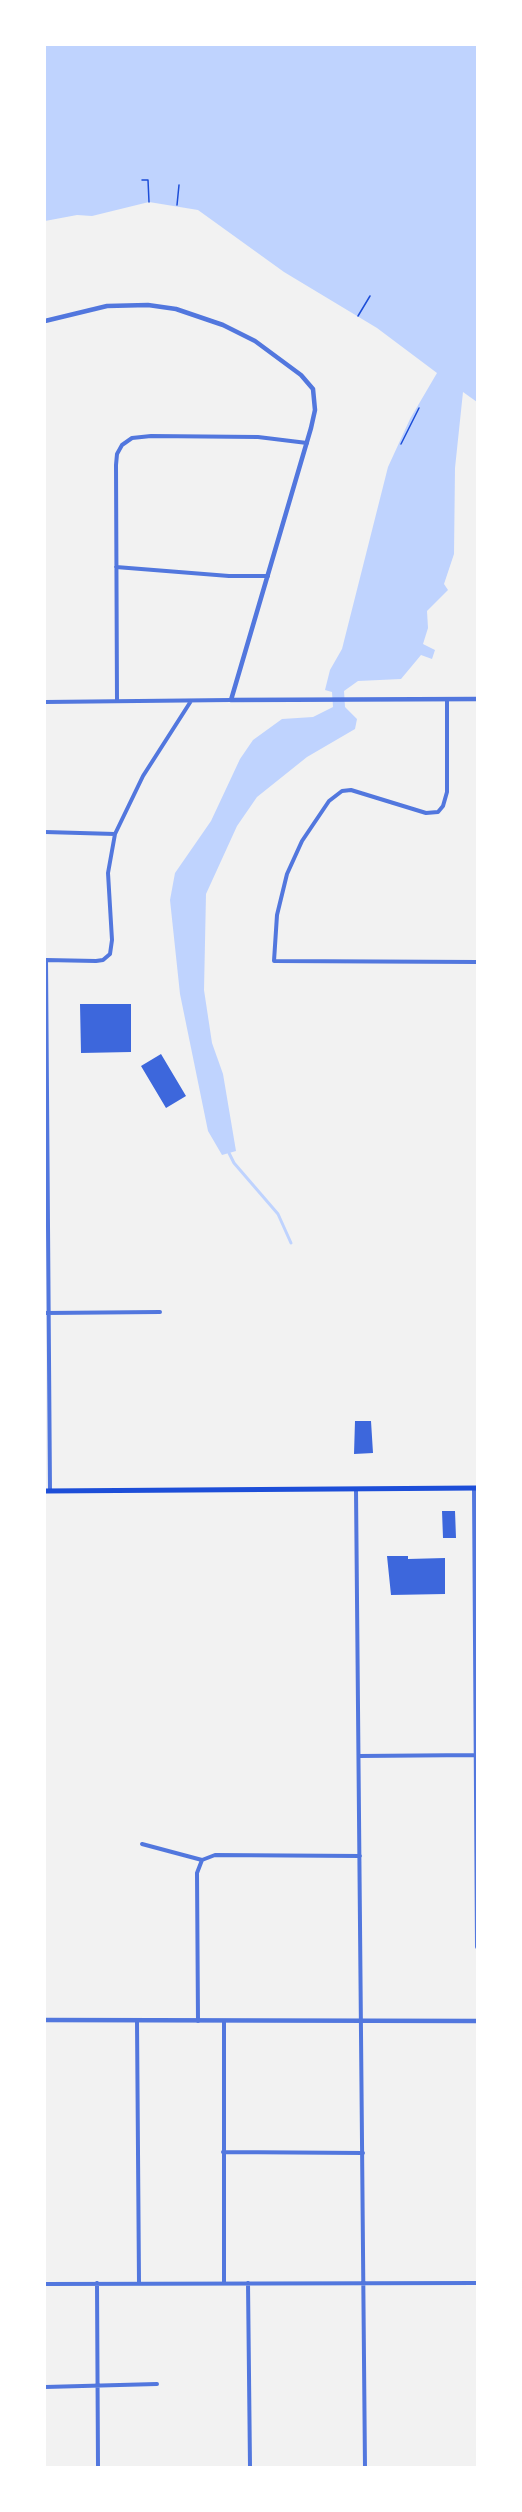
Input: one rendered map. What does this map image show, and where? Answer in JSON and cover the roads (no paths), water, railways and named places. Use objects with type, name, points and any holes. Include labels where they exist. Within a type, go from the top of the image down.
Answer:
[{"type":"main road","points":[[47,1491],[475,1488]]},
{"type":"street","points":[[45,321],[107,306],[148,305],[199,316],[234,329],[273,354],[310,384],[315,395],[315,410],[307,443],[231,700]]},
{"type":"street","points":[[117,701],[116,465],[122,445],[132,438],[152,436],[258,437],[307,443]]},
{"type":"street","points":[[116,567],[228,576],[267,576]]},
{"type":"street","points":[[447,699],[447,792],[443,806],[438,812],[426,813],[351,790],[342,792],[329,801],[302,841],[287,873],[277,915],[274,962],[477,962]]},
{"type":"street","points":[[45,702],[477,699]]},
{"type":"street","points":[[47,1491],[45,960],[96,961],[108,957],[112,940],[108,873],[115,834],[143,776],[191,701]]},
{"type":"street","points":[[45,832],[115,834]]},
{"type":"street","points":[[47,1313],[160,1312]]},
{"type":"street","points":[[475,1488],[477,1947]]},
{"type":"street","points":[[356,1490],[365,2467]]},
{"type":"street","points":[[359,1756],[476,1755]]},
{"type":"street","points":[[142,1844],[201,1860],[215,1854],[360,1856]]},
{"type":"street","points":[[198,2021],[197,1874],[201,1860]]},
{"type":"street","points":[[45,2020],[477,2021]]},
{"type":"street","points":[[137,2021],[140,2283]]},
{"type":"street","points":[[224,2021],[224,2283]]},
{"type":"street","points":[[223,2152],[363,2153]]},
{"type":"street","points":[[97,2283],[98,2467]]},
{"type":"street","points":[[248,2283],[250,2467]]},
{"type":"street","points":[[45,2284],[477,2283]]},
{"type":"street","points":[[45,2387],[157,2384]]},
{"type":"water","points":[[45,45],[477,45],[477,402],[463,392],[455,468],[454,554],[444,584],[448,590],[427,611],[428,628],[423,644],[435,650],[432,659],[421,655],[401,679],[358,681],[344,691],[345,707],[357,719],[355,729],[307,757],[257,797],[237,826],[206,894],[204,990],[212,1043],[223,1074],[236,1151],[222,1155],[208,1131],[180,994],[170,900],[175,873],[211,821],[240,759],[253,740],[282,719],[313,717],[333,707],[332,692],[325,690],[330,670],[342,649],[388,467],[410,419],[437,373],[377,328],[284,272],[198,210],[149,202],[92,216],[77,215],[45,221]]},
{"type":"waterway","points":[[229,1153],[234,1163],[278,1214],[291,1243]]}]
